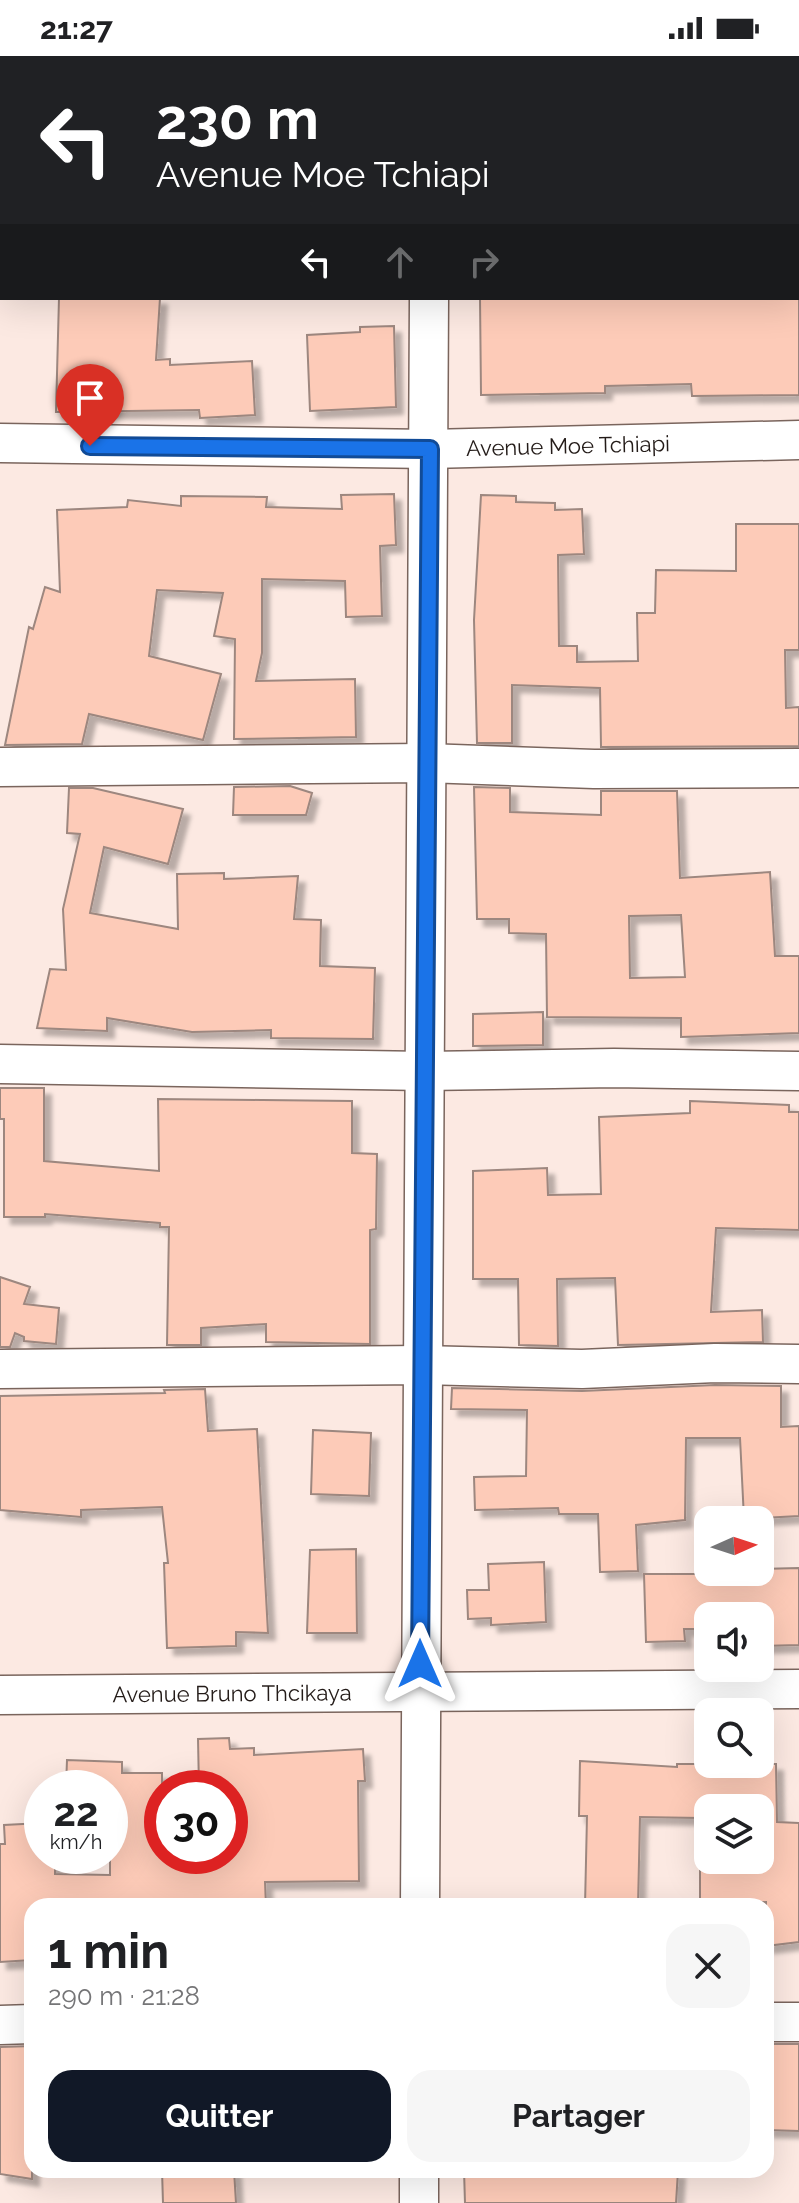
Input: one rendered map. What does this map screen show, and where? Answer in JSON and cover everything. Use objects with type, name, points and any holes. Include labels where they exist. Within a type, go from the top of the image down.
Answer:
[{"type":"street","points":[[420,1898],[429,300]]},
{"type":"street","name":"Avenue Moe Tchiapi","points":[[0,443],[430,449],[799,440]]},
{"type":"street","points":[[0,767],[426,763],[594,769],[799,768]]},
{"type":"street","points":[[0,1064],[425,1071],[614,1068],[799,1071]]},
{"type":"street","points":[[0,1369],[422,1365],[582,1369],[715,1363],[799,1364]]},
{"type":"street","name":"Avenue Bruno Thcikaya","points":[[0,1695],[799,1689]]},
{"type":"street","points":[[774,2022],[799,2022]]},
{"type":"street","points":[[0,2025],[24,2024]]},
{"type":"street","points":[[419,2178],[419,2203]]},
{"type":"building","points":[[59,300],[160,300],[156,360],[170,359],[170,365],[252,361],[255,415],[200,418],[199,410],[56,412]]},
{"type":"building","points":[[480,300],[799,300],[799,395],[692,396],[691,384],[605,386],[605,393],[481,395]]},
{"type":"building","points":[[394,326],[396,407],[310,411],[307,335],[360,332],[360,327]]},
{"type":"building","points":[[394,494],[396,545],[380,546],[382,616],[346,617],[345,581],[262,579],[262,653],[256,681],[355,679],[356,737],[234,739],[235,639],[214,636],[223,593],[157,590],[149,656],[221,674],[203,740],[89,714],[82,744],[5,745],[29,627],[33,629],[45,587],[60,592],[57,510],[127,507],[128,500],[181,506],[181,496],[267,497],[266,507],[342,509],[341,495]]},
{"type":"building","points":[[481,495],[516,496],[516,502],[555,503],[555,510],[582,509],[584,554],[558,555],[559,646],[577,646],[577,662],[638,661],[637,613],[655,613],[656,570],[736,571],[736,524],[799,524],[799,650],[785,650],[786,708],[799,707],[799,746],[601,747],[600,688],[512,685],[512,743],[477,743],[474,620]]},
{"type":"building","points":[[290,786],[312,793],[306,815],[233,815],[234,787]]},
{"type":"building","points":[[474,787],[510,788],[510,812],[601,815],[601,791],[677,791],[680,878],[770,872],[775,956],[799,956],[799,1033],[681,1037],[681,1018],[547,1017],[546,934],[509,933],[509,919],[477,919]],"holes":[[[681,915],[685,977],[630,978],[629,916]]]},
{"type":"building","points":[[69,788],[93,788],[183,809],[168,864],[104,847],[90,913],[178,929],[177,874],[224,873],[224,879],[298,876],[294,919],[321,920],[320,966],[375,968],[373,1039],[271,1038],[271,1030],[192,1032],[107,1018],[107,1031],[37,1028],[50,969],[66,970],[63,909],[80,834],[67,833]]},
{"type":"building","points":[[543,1012],[543,1045],[473,1046],[473,1014]]},
{"type":"building","points":[[0,1088],[44,1088],[44,1161],[159,1171],[158,1099],[352,1101],[352,1153],[377,1154],[376,1229],[370,1230],[370,1344],[266,1342],[266,1324],[201,1328],[201,1345],[167,1345],[169,1227],[160,1227],[160,1223],[45,1214],[45,1217],[4,1217],[4,1119],[0,1119]]},
{"type":"building","points":[[690,1101],[789,1105],[789,1112],[799,1112],[799,1230],[716,1228],[711,1312],[762,1310],[763,1342],[618,1345],[615,1278],[557,1279],[558,1346],[519,1345],[518,1279],[473,1279],[473,1171],[547,1168],[548,1195],[601,1194],[599,1117],[690,1113]]},
{"type":"building","points":[[0,1277],[30,1287],[24,1304],[59,1308],[56,1344],[24,1341],[24,1337],[15,1333],[10,1347],[0,1347]]},
{"type":"building","points":[[715,1385],[781,1386],[781,1427],[799,1426],[799,1516],[774,1517],[774,1506],[743,1506],[740,1438],[686,1438],[685,1520],[636,1525],[638,1571],[600,1572],[598,1514],[559,1514],[558,1508],[475,1510],[474,1477],[526,1476],[527,1410],[451,1409],[452,1388],[582,1391]]},
{"type":"building","points":[[205,1389],[208,1431],[257,1429],[268,1633],[236,1632],[236,1646],[167,1648],[164,1563],[168,1563],[162,1507],[81,1510],[81,1517],[0,1510],[0,1396],[165,1393],[164,1390]]},
{"type":"building","points":[[313,1430],[371,1433],[369,1496],[311,1494]]},
{"type":"building","points":[[356,1549],[357,1633],[307,1633],[310,1550]]},
{"type":"building","points":[[544,1562],[546,1622],[491,1625],[491,1618],[468,1619],[467,1590],[489,1590],[488,1564]]},
{"type":"building","points":[[799,1568],[799,1645],[774,1646],[774,1602],[694,1602],[694,1629],[684,1629],[685,1641],[646,1642],[644,1574],[694,1574],[694,1586],[774,1586],[774,1569]]},
{"type":"building","points":[[229,1738],[230,1749],[254,1748],[254,1755],[363,1749],[365,1781],[358,1781],[359,1881],[265,1882],[266,1898],[24,1898],[24,1960],[0,1962],[0,1844],[5,1844],[4,1825],[24,1824],[24,1874],[128,1874],[128,1773],[144,1773],[144,1874],[248,1874],[248,1770],[199,1770],[198,1739]]},
{"type":"building","points":[[67,1760],[122,1762],[122,1770],[67,1770]]},
{"type":"building","points":[[580,1761],[677,1767],[677,1764],[694,1764],[694,1778],[774,1778],[776,1764],[777,1822],[799,1823],[799,1942],[774,1945],[774,1898],[700,1898],[700,1874],[774,1874],[774,1794],[694,1794],[694,1818],[640,1817],[638,1898],[585,1898],[587,1816],[579,1816]]},
{"type":"building","points":[[774,2044],[799,2044],[799,2131],[774,2130]]},
{"type":"building","points":[[24,2046],[24,2178],[0,2174],[0,2047]]},
{"type":"building","points":[[162,2178],[234,2178],[236,2203],[163,2203]]},
{"type":"building","points":[[464,2178],[678,2178],[676,2203],[465,2203]]},
{"type":"route","points":[[90,446],[430,449],[420,1664]]}]
